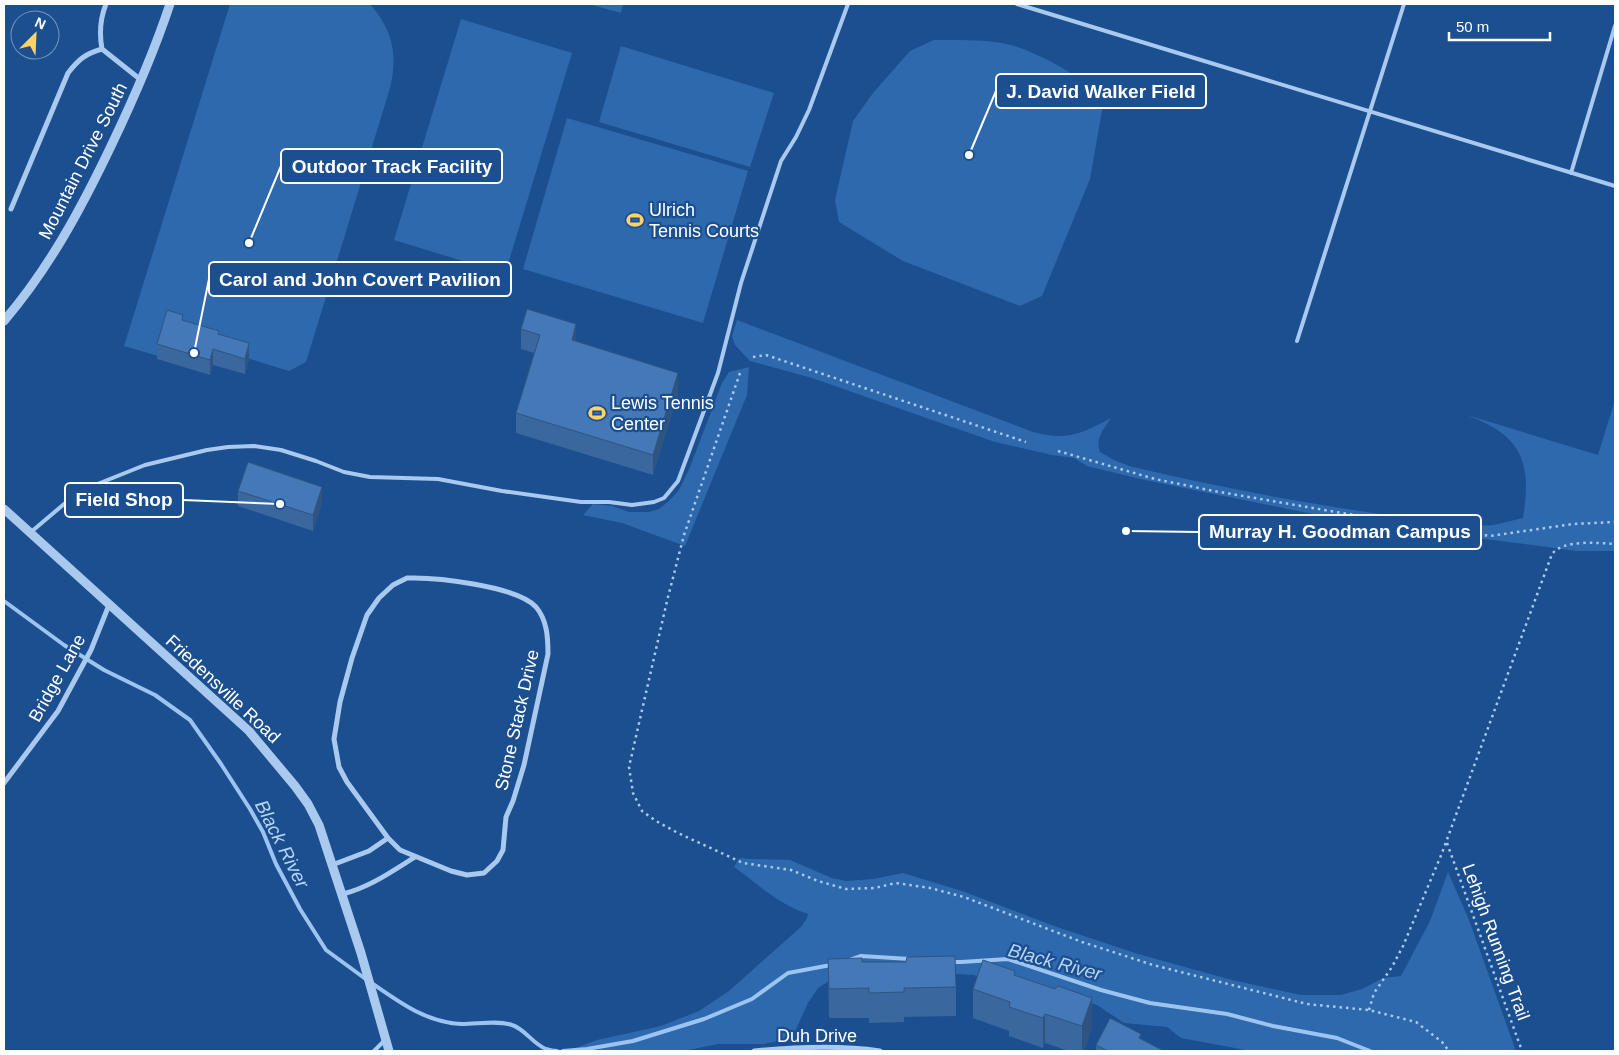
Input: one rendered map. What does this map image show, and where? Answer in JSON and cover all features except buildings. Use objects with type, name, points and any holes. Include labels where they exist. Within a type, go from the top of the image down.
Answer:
[{"type":"street","points":[[106,4],[100,24],[102,48],[142,80]]},
{"type":"street","name":"Mountain Drive South","points":[[4,321],[20,302],[60,245],[96,178],[142,80],[170,4]]},
{"type":"street","points":[[11,209],[68,72],[86,54],[102,48]]},
{"type":"street","name":"Friedensville Road","points":[[4,509],[249,731],[282,769],[308,804],[319,825],[343,894],[389,1051]]},
{"type":"street","name":"Stone Stack Drive","points":[[407,578],[454,582],[512,593],[525,599],[536,607],[544,620],[548,636],[548,654],[524,765],[506,817],[503,850],[498,862],[484,873],[467,875],[414,857],[400,850],[388,838],[339,767],[334,739],[340,702],[352,658],[367,615],[379,598],[393,585],[407,578]]},
{"type":"street","name":"Bridge Lane","points":[[4,784],[20,759],[51,722],[91,650],[109,605]]},
{"type":"street","points":[[332,865],[369,851],[388,838]]},
{"type":"street","points":[[343,894],[358,890],[382,879],[414,857]]},
{"type":"street","name":"Duh Drive","points":[[754,1051],[856,1048],[880,1051]]},
{"type":"lane","points":[[30,533],[70,498],[95,485],[145,466],[207,450],[228,447],[254,446],[281,450],[344,472],[370,477],[438,479],[502,491],[582,502],[609,502],[632,505],[654,502],[664,498],[678,481],[718,373],[741,283],[780,160],[796,137],[809,110],[848,4]]},
{"type":"lane","points":[[1019,4],[1615,186]]},
{"type":"lane","points":[[1297,341],[1404,4]]},
{"type":"lane","points":[[1571,173],[1615,26]]},
{"type":"lane","points":[[374,1051],[385,1040]]},
{"type":"path","points":[[753,357],[766,355],[1026,442]]},
{"type":"path","points":[[740,373],[684,535],[631,758],[629,767],[633,792],[642,811],[678,833],[743,863],[791,870],[818,881],[846,889],[875,888],[896,882],[964,897],[1082,942],[1153,965],[1307,1004],[1369,1010],[1416,1022],[1442,1042],[1449,1051]]},
{"type":"path","points":[[1058,451],[1155,479],[1214,491],[1490,536],[1573,524],[1615,522]]},
{"type":"path","points":[[1369,1010],[1374,993],[1392,967],[1403,946],[1446,841],[1552,554],[1561,547],[1586,543],[1615,544]]},
{"type":"path","name":"Lehigh Running Trail","points":[[1446,841],[1522,1051]]},
{"type":"shaded area","points":[[230,4],[370,4],[384,24],[392,43],[393,64],[390,88],[306,362],[289,371],[218,349],[158,356],[124,346]]},
{"type":"shaded area","points":[[588,4],[623,4],[621,13]]},
{"type":"shaded area","points":[[461,19],[572,53],[505,274],[394,240]]},
{"type":"shaded area","points":[[934,40],[973,40],[1020,48],[1052,62],[1072,74],[1089,87],[1103,105],[1090,179],[1042,296],[1020,306],[903,261],[839,222],[835,200],[853,121],[873,93],[910,51]]},
{"type":"shaded area","points":[[621,46],[774,93],[750,167],[599,122]]},
{"type":"shaded area","name":"Ulrich Tennis Courts","points":[[567,118],[748,171],[703,323],[523,269]]},
{"type":"shaded area","points":[[737,320],[1033,432],[1065,436],[1082,432],[1111,418],[1099,438],[1100,452],[1129,466],[1214,485],[1300,501],[1386,515],[1473,526],[1494,525],[1523,518],[1526,481],[1524,466],[1519,453],[1511,442],[1486,423],[1467,415],[1598,455],[1615,400],[1615,551],[1577,551],[1308,513],[1140,479],[1087,466],[1074,458],[995,442],[812,378],[750,361],[735,345],[732,336]]},
{"type":"shaded area","points":[[749,367],[747,395],[685,546],[622,523],[583,515],[593,504],[612,506],[629,512],[649,512],[659,509],[669,501],[679,490],[690,467],[722,383],[729,372]]},
{"type":"shaded area","points":[[739,858],[790,860],[832,878],[846,881],[873,879],[903,873],[962,891],[1057,927],[1138,954],[1232,980],[1301,995],[1341,995],[1362,989],[1383,978],[1401,976],[1430,921],[1448,872],[1469,920],[1516,1051],[1251,1051],[1181,1038],[1167,1027],[1124,1023],[1097,1005],[1045,986],[991,983],[974,975],[866,969],[832,979],[818,988],[808,1003],[792,1038],[764,1044],[718,1044],[684,1051],[561,1051],[573,1049],[597,1040],[661,1026],[699,1011],[729,991],[802,926],[808,914],[778,900],[734,867]]},
{"type":"waterway","name":"Black River","points":[[4,601],[64,645],[104,670],[155,695],[190,720],[250,809],[300,909],[326,950],[367,980]]},
{"type":"waterway","name":"Black River","points":[[850,960],[861,956],[910,959]]},
{"type":"waterway","name":"Black River","points":[[951,962],[1008,959],[1101,990],[1150,1003],[1227,1014],[1273,1026],[1337,1038],[1370,1051]]},
{"type":"waterway","name":"Black River","points":[[563,1051],[633,1041],[704,1019],[752,999],[788,973],[831,965]]},
{"type":"waterway","name":"Black River","points":[[373,984],[404,1005],[426,1016],[450,1023],[494,1022],[512,1025],[541,1047],[557,1051]]},
{"type":"place","name":"J. David Walker Field","points":[[969,155]]},
{"type":"place","name":"Ulrich Tennis Courts","points":[[635,220]]},
{"type":"place","name":"Outdoor Track Facility","points":[[249,243]]},
{"type":"place","name":"Carol and John Covert Pavilion","points":[[194,353]]},
{"type":"place","name":"Lewis Tennis Center","points":[[597,413]]},
{"type":"place","name":"Field Shop","points":[[280,504]]},
{"type":"place","name":"Murray H. Goodman Campus","points":[[1126,531]]}]
